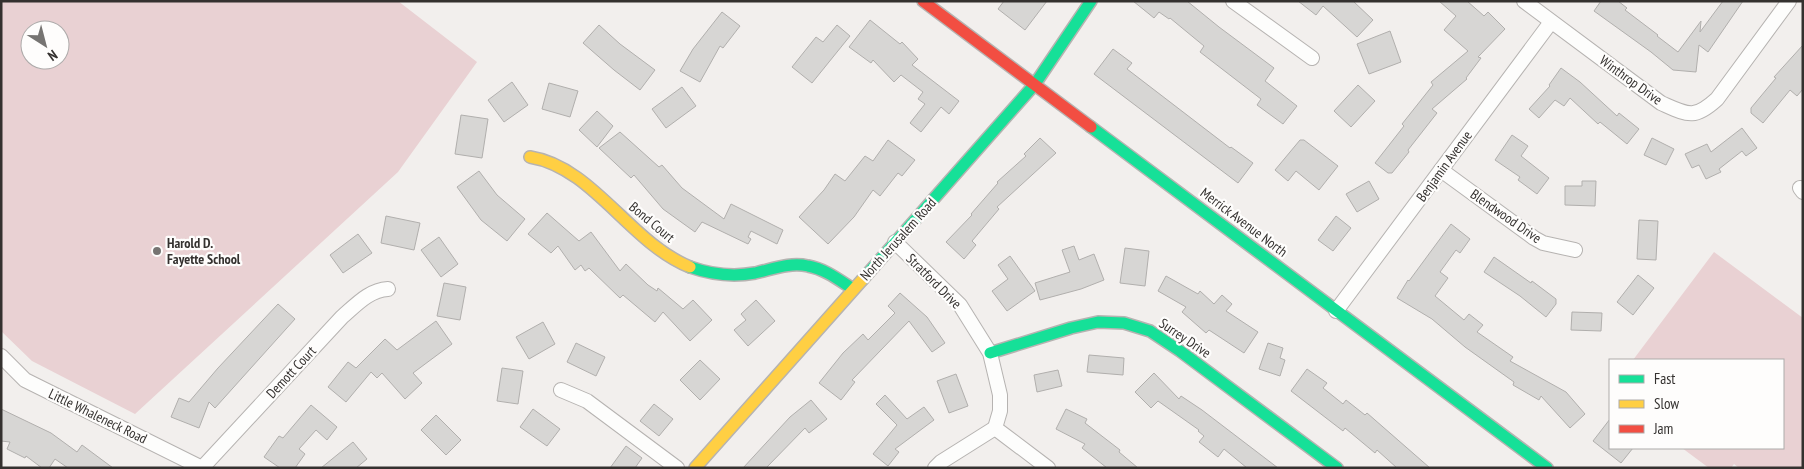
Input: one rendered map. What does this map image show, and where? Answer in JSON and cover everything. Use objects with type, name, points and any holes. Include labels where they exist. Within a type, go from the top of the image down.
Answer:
[{"type":"main road","name":"Merrick Avenue North","points":[[923,1],[1547,468]]},
{"type":"main road","name":"North Jerusalem Road","points":[[695,468],[1035,84],[1091,1]]},
{"type":"main road","name":"Bond Court","points":[[530,157],[549,161],[585,184],[654,246],[675,260],[704,271],[725,275],[751,274],[785,265],[810,266],[853,289]]},
{"type":"main road","name":"Surrey Drive","points":[[990,353],[1071,328],[1098,322],[1124,323],[1150,331],[1180,351],[1337,468]]},
{"type":"street","points":[[1233,1],[1312,58]]},
{"type":"street","name":"Winthrop Drive","points":[[1524,1],[1661,103],[1682,112],[1694,114],[1705,110],[1717,99],[1789,1]]},
{"type":"street","name":"Benjamin Avenue","points":[[1336,311],[1551,22]]},
{"type":"street","name":"Blendwood Drive","points":[[1441,170],[1534,238],[1575,250]]},
{"type":"street","name":"Stratford Drive","points":[[895,242],[960,305],[990,353],[1000,396],[1000,411],[996,428]]},
{"type":"street","name":"Demott Court","points":[[202,468],[342,317],[367,296],[379,290],[388,289]]},
{"type":"street","name":"Little Whaleneck Road","points":[[1,356],[25,380],[202,468]]},
{"type":"street","points":[[561,390],[587,401],[677,468]]},
{"type":"street","points":[[935,468],[941,462],[996,428],[1048,468]]},
{"type":"shaded area","name":"Harold D. Fayette School","points":[[1,1],[398,1],[477,62],[398,172],[135,414],[32,361],[1,331]]},
{"type":"shaded area","points":[[1714,252],[1803,318],[1803,468],[1739,468],[1734,464],[1731,468],[1709,468],[1683,449],[1784,449],[1784,359],[1634,359]]},
{"type":"building","points":[[1004,1],[1047,1],[1025,30],[998,9]]},
{"type":"building","points":[[1133,1],[1187,1],[1274,68],[1265,81],[1297,106],[1283,124],[1257,105],[1261,99],[1200,52],[1204,46],[1170,18],[1159,12],[1154,18]]},
{"type":"building","points":[[1298,1],[1353,1],[1373,20],[1357,37],[1323,6],[1316,15]]},
{"type":"building","points":[[1439,1],[1467,1],[1484,16],[1488,12],[1505,29],[1478,57],[1481,58],[1467,79],[1432,109],[1437,113],[1392,173],[1388,173],[1375,163],[1404,126],[1402,124],[1433,85],[1431,82],[1468,51],[1444,30],[1456,16]]},
{"type":"building","points":[[1601,1],[1618,1],[1627,8],[1625,10],[1678,52],[1701,21],[1700,32],[1723,1],[1743,1],[1708,52],[1699,45],[1696,72],[1673,70],[1594,11]]},
{"type":"building","points":[[722,12],[740,26],[723,48],[720,46],[700,82],[680,71],[693,49]]},
{"type":"building","points":[[870,20],[900,44],[902,42],[918,59],[912,65],[959,101],[949,114],[941,107],[921,132],[910,123],[925,104],[918,99],[923,92],[901,75],[894,82],[873,60],[871,63],[849,47]]},
{"type":"building","points":[[599,25],[620,44],[655,70],[640,90],[583,43]]},
{"type":"building","points":[[837,25],[850,36],[812,83],[792,67],[816,37],[823,42]]},
{"type":"building","points":[[1390,31],[1401,62],[1369,74],[1357,44]]},
{"type":"building","points":[[1803,45],[1803,89],[1797,96],[1790,90],[1763,123],[1751,113],[1751,108],[1776,78],[1774,77]]},
{"type":"building","points":[[1113,49],[1132,63],[1127,69],[1230,148],[1253,163],[1238,183],[1094,74]]},
{"type":"building","points":[[1561,68],[1580,82],[1617,116],[1619,113],[1639,129],[1627,144],[1600,122],[1598,124],[1570,98],[1564,106],[1555,100],[1539,118],[1529,109],[1550,86]]},
{"type":"building","points":[[512,82],[528,105],[504,122],[488,100]]},
{"type":"building","points":[[549,83],[578,91],[570,117],[542,109]]},
{"type":"building","points":[[1358,85],[1375,101],[1351,127],[1334,111]]},
{"type":"building","points":[[682,87],[696,106],[666,128],[652,109]]},
{"type":"building","points":[[597,111],[613,126],[597,147],[579,130]]},
{"type":"building","points":[[461,115],[488,119],[482,158],[455,154]]},
{"type":"building","points":[[1742,128],[1757,148],[1746,156],[1742,151],[1719,169],[1721,172],[1706,179],[1699,165],[1692,168],[1685,154],[1707,144],[1711,152]]},
{"type":"building","points":[[620,132],[659,167],[662,165],[682,188],[724,219],[731,204],[783,230],[777,244],[751,231],[748,237],[751,239],[748,244],[702,222],[695,232],[663,209],[634,175],[631,178],[599,148]]},
{"type":"building","points":[[1512,135],[1528,146],[1521,156],[1549,178],[1537,194],[1518,180],[1520,177],[1495,160]]},
{"type":"building","points":[[1040,138],[1056,153],[997,207],[999,209],[972,241],[976,245],[964,259],[946,242],[972,215],[997,182],[1026,156],[1024,154]]},
{"type":"building","points":[[1652,138],[1674,149],[1666,165],[1644,155]]},
{"type":"building","points":[[888,140],[915,160],[902,176],[898,173],[880,196],[873,190],[854,217],[828,244],[799,217],[824,190],[835,174],[845,181],[865,156],[873,161]]},
{"type":"building","points":[[1300,140],[1304,140],[1338,166],[1319,190],[1296,171],[1288,181],[1275,170]]},
{"type":"building","points":[[479,171],[497,195],[525,219],[507,241],[481,220],[457,187]]},
{"type":"building","points":[[1369,181],[1379,199],[1357,212],[1346,194]]},
{"type":"building","points":[[1582,181],[1596,181],[1595,206],[1565,205],[1565,186],[1582,186]]},
{"type":"building","points":[[547,213],[579,241],[591,232],[620,271],[626,264],[648,285],[657,291],[658,288],[683,309],[693,300],[712,320],[690,341],[663,312],[655,322],[623,295],[620,298],[589,268],[585,271],[581,265],[575,270],[558,246],[551,253],[528,234]]},
{"type":"building","points":[[386,216],[420,223],[414,250],[381,243]]},
{"type":"building","points":[[1336,216],[1351,228],[1333,251],[1318,240]]},
{"type":"building","points":[[1639,220],[1658,221],[1656,260],[1637,259]]},
{"type":"building","points":[[1451,224],[1470,239],[1460,253],[1456,250],[1440,272],[1448,278],[1435,296],[1464,320],[1469,314],[1483,325],[1477,332],[1513,357],[1510,361],[1566,392],[1585,414],[1570,428],[1541,396],[1539,400],[1513,385],[1514,382],[1465,347],[1432,319],[1397,298],[1408,280]]},
{"type":"building","points":[[358,234],[372,253],[343,273],[330,255]]},
{"type":"building","points":[[439,237],[458,264],[441,277],[421,250]]},
{"type":"building","points":[[1074,246],[1079,260],[1094,254],[1104,280],[1081,289],[1040,300],[1035,283],[1070,272],[1062,250]]},
{"type":"building","points":[[1125,248],[1149,251],[1145,286],[1120,283]]},
{"type":"building","points":[[1010,256],[1035,291],[1007,311],[992,291],[1008,279],[998,265]]},
{"type":"building","points":[[1494,257],[1556,299],[1556,304],[1546,317],[1520,296],[1484,272]]},
{"type":"building","points":[[1638,275],[1654,288],[1633,315],[1617,302]]},
{"type":"building","points":[[1166,276],[1198,294],[1200,291],[1214,304],[1222,295],[1232,304],[1226,311],[1258,332],[1244,353],[1209,330],[1206,333],[1182,312],[1186,307],[1158,291]]},
{"type":"building","points":[[444,283],[466,287],[460,320],[437,316]]},
{"type":"building","points":[[900,293],[927,317],[945,343],[932,352],[909,321],[852,380],[855,382],[841,400],[819,383],[843,353],[863,334],[868,340],[895,313],[888,306]]},
{"type":"building","points":[[756,300],[775,321],[748,346],[734,330],[746,320],[741,314]]},
{"type":"building","points":[[278,304],[295,319],[215,408],[209,402],[199,428],[171,417],[179,398],[189,402]]},
{"type":"building","points":[[1572,312],[1602,313],[1601,331],[1571,330]]},
{"type":"building","points":[[436,321],[452,344],[413,373],[422,383],[405,399],[382,373],[377,378],[371,372],[346,402],[328,387],[348,362],[356,368],[385,339],[397,350]]},
{"type":"building","points":[[543,322],[555,344],[529,359],[516,337]]},
{"type":"building","points":[[576,343],[605,357],[596,376],[567,362]]},
{"type":"building","points":[[1268,343],[1283,348],[1280,358],[1285,360],[1280,376],[1259,369]]},
{"type":"building","points":[[1089,355],[1124,358],[1123,375],[1087,372]]},
{"type":"building","points":[[700,360],[720,379],[700,400],[680,380]]},
{"type":"building","points":[[502,368],[523,371],[518,404],[497,401]]},
{"type":"building","points":[[1307,369],[1327,383],[1323,388],[1343,404],[1346,400],[1365,415],[1367,413],[1430,468],[1397,468],[1377,450],[1375,453],[1345,428],[1343,431],[1291,391]]},
{"type":"building","points":[[1058,370],[1062,386],[1037,392],[1034,375]]},
{"type":"building","points":[[1154,373],[1179,399],[1181,396],[1202,410],[1278,468],[1247,468],[1224,449],[1218,457],[1199,442],[1204,436],[1199,430],[1158,401],[1151,408],[1135,392]]},
{"type":"building","points":[[956,374],[968,406],[949,413],[937,381]]},
{"type":"building","points":[[885,395],[907,419],[924,407],[934,420],[895,449],[899,452],[888,466],[873,454],[897,425],[876,404]]},
{"type":"building","points":[[811,400],[827,419],[809,433],[805,428],[766,468],[743,468],[790,417]]},
{"type":"building","points":[[654,404],[673,419],[659,436],[640,421]]},
{"type":"building","points":[[311,405],[337,427],[327,440],[316,430],[299,449],[305,454],[295,468],[280,468],[264,457],[279,436],[283,438]]},
{"type":"building","points":[[1,409],[51,433],[77,452],[82,445],[113,468],[68,468],[55,459],[49,468],[42,468],[26,456],[25,458],[7,449],[10,442],[1,441]]},
{"type":"building","points":[[533,409],[560,429],[547,446],[520,427]]},
{"type":"building","points":[[1066,409],[1087,419],[1085,423],[1120,450],[1119,452],[1138,468],[1107,468],[1082,448],[1085,444],[1056,429]]},
{"type":"building","points":[[436,415],[461,440],[446,455],[421,430]]},
{"type":"building","points":[[1609,420],[1609,449],[1632,449],[1621,463],[1593,441]]},
{"type":"building","points":[[353,442],[367,459],[356,468],[321,468]]},
{"type":"building","points":[[626,446],[642,458],[635,468],[610,468]]},
{"type":"traffic: fast","points":[[863,279],[1035,84],[1091,1]]},
{"type":"traffic: fast","points":[[1091,127],[1547,468]]},
{"type":"traffic: fast","points":[[690,267],[714,273],[738,275],[788,265],[801,265],[814,267],[826,272],[853,289]]},
{"type":"traffic: fast","points":[[990,353],[1071,328],[1098,322],[1124,323],[1150,331],[1180,351],[1337,468]]},
{"type":"traffic: slow","points":[[530,157],[553,164],[573,175],[668,256],[690,267]]},
{"type":"traffic: slow","points":[[695,468],[863,279]]},
{"type":"traffic: jam","points":[[923,1],[1091,127]]},
{"type":"place","name":"Harold D. Fayette School","points":[[157,251]]}]
